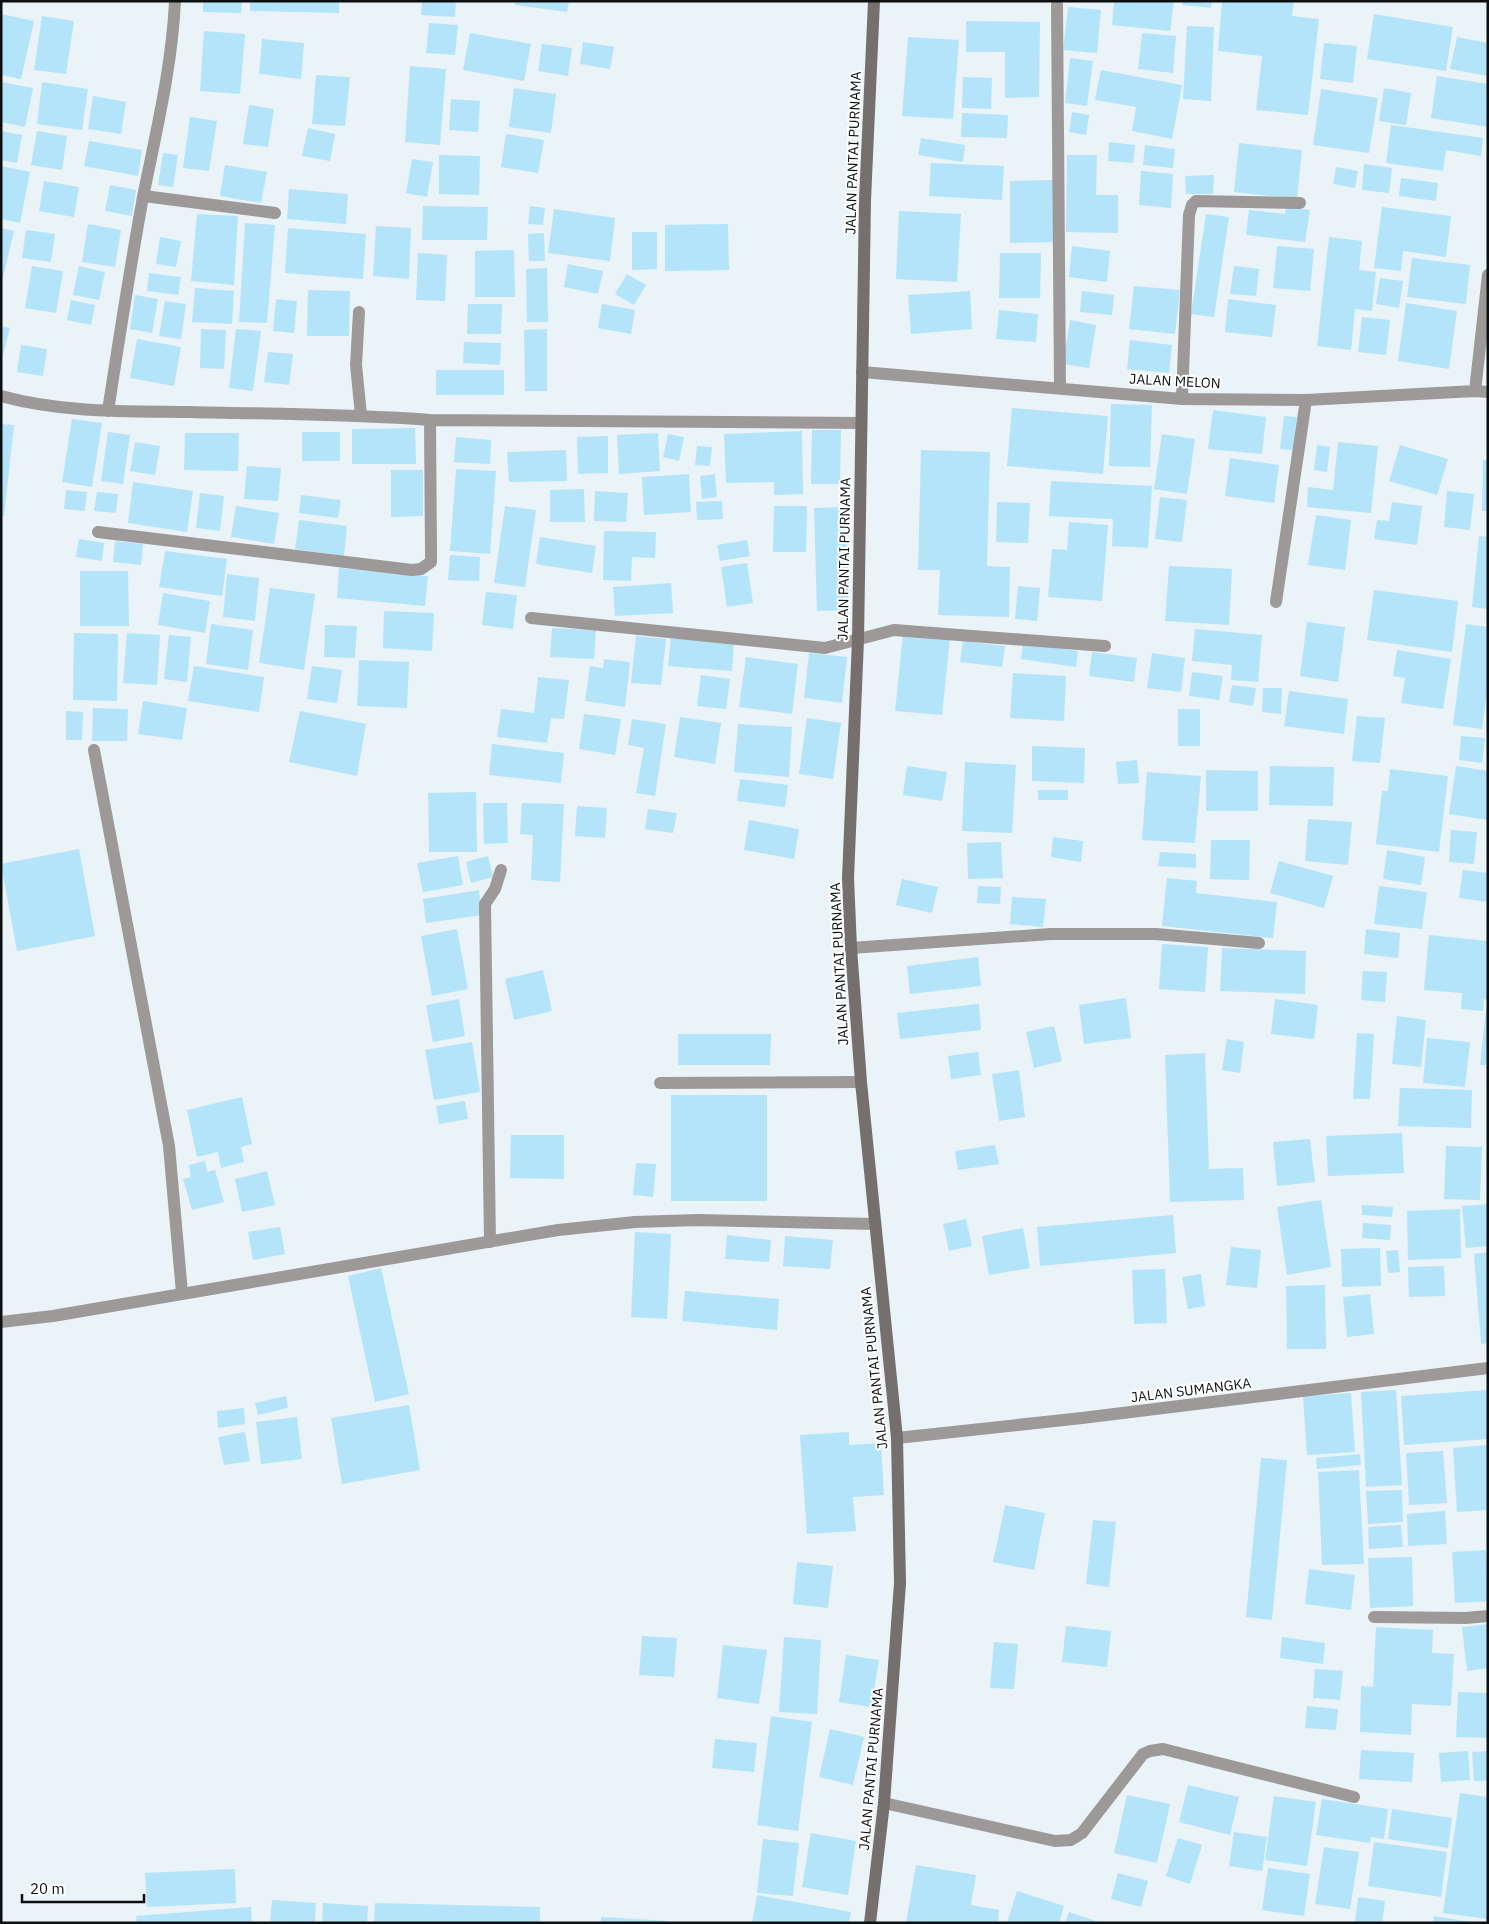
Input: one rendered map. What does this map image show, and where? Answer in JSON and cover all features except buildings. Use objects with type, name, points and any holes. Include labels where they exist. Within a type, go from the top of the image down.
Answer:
[{"type":"street","points":[[108,411],[144,196],[163,101],[174,24],[175,1]]},
{"type":"street","name":"JALAN PANTAI PURNAMA","points":[[870,1923],[884,1803],[900,1583],[897,1438],[861,1082],[848,878],[858,640],[860,423],[874,1]]},
{"type":"street","points":[[1058,5],[1060,387]]},
{"type":"street","points":[[144,196],[274,213]]},
{"type":"street","points":[[1182,399],[1189,225],[1192,205],[1196,201],[1300,203]]},
{"type":"street","points":[[1481,391],[1488,275]]},
{"type":"street","points":[[359,312],[356,365],[361,415]]},
{"type":"street","name":"JALAN MELON","points":[[862,372],[1060,387],[1182,399],[1306,400],[1481,391]]},
{"type":"street","points":[[1,396],[32,404],[108,411],[361,415],[430,420],[860,423]]},
{"type":"street","points":[[1276,602],[1306,400]]},
{"type":"street","points":[[98,532],[412,570],[421,568],[431,562],[430,420]]},
{"type":"street","points":[[531,618],[825,648],[894,630],[1105,646]]},
{"type":"street","points":[[94,750],[169,1146],[182,1293]]},
{"type":"street","points":[[490,1242],[485,904],[495,889],[501,870]]},
{"type":"street","points":[[851,948],[1052,934],[1156,934],[1259,943]]},
{"type":"street","points":[[660,1083],[861,1082]]},
{"type":"street","points":[[1,1322],[53,1316],[558,1230],[636,1222],[698,1220],[874,1224]]},
{"type":"street","name":"JALAN SUMANGKA","points":[[897,1438],[1091,1417],[1488,1368]]},
{"type":"street","points":[[1374,1617],[1466,1618],[1488,1616]]},
{"type":"street","points":[[884,1803],[1063,1842],[1076,1838],[1082,1833],[1144,1754],[1164,1749],[1354,1797]]}]
